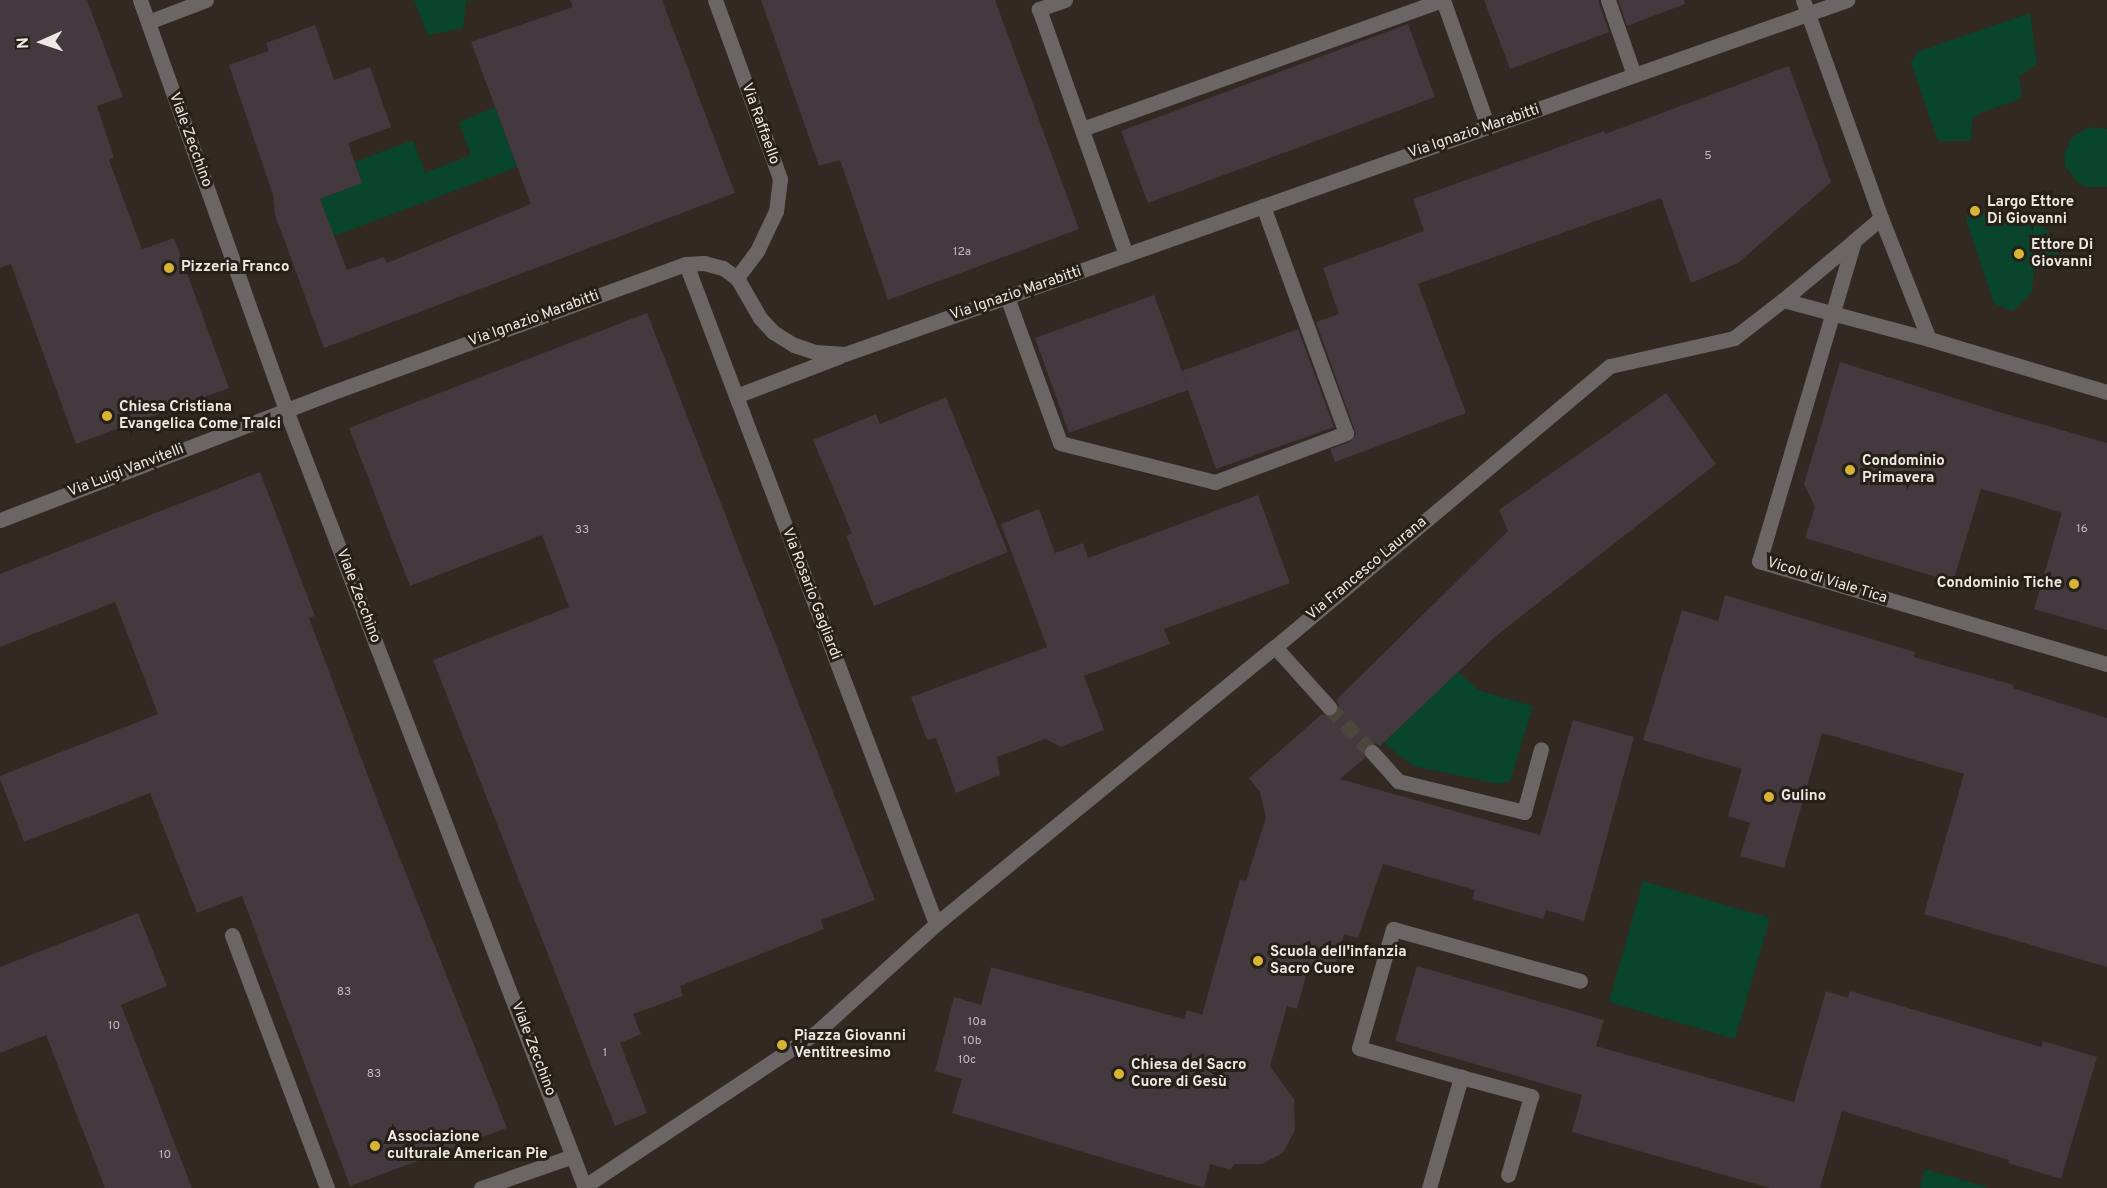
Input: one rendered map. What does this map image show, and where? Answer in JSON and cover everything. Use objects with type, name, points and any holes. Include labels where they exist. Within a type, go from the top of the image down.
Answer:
[{"type":"street","name":"Viale Zecchino","points":[[140,0],[286,410],[585,1187]]},
{"type":"street","points":[[148,22],[206,0]]},
{"type":"street","name":"Via Raffaello","points":[[715,0],[780,179],[776,211],[757,251],[737,278]]},
{"type":"street","points":[[1065,0],[1039,9],[1126,255]]},
{"type":"street","points":[[1082,129],[1442,0],[1488,127]]},
{"type":"street","points":[[1608,0],[1634,75]]},
{"type":"street","name":"Via Ignazio Marabitti","points":[[286,410],[686,264],[704,263],[723,268],[737,278],[754,309],[773,332],[794,345],[815,352],[845,354],[1774,26],[1805,7],[1846,0]]},
{"type":"street","points":[[1805,7],[1881,218],[1929,339]]},
{"type":"street","points":[[1007,297],[1060,443],[1215,482],[1346,433],[1263,206]]},
{"type":"street","name":"Via Francesco Laurana","points":[[585,1187],[818,1031],[936,924],[1275,647],[1610,366],[1734,338],[1881,218]]},
{"type":"street","points":[[1833,313],[1854,241]]},
{"type":"street","name":"Via Rosario Gagliardi","points":[[686,264],[936,924]]},
{"type":"street","points":[[1783,300],[1929,339],[2107,392]]},
{"type":"street","name":"Vicolo di Viale Tica","points":[[1833,313],[1759,561],[2107,664]]},
{"type":"street","points":[[736,396],[845,354]]},
{"type":"street","name":"Via Luigi Vanvitelli","points":[[0,520],[286,410]]},
{"type":"street","points":[[1275,647],[1329,707]]},
{"type":"street","points":[[1372,752],[1398,781],[1524,812],[1541,749]]},
{"type":"street","points":[[1508,1175],[1531,1096],[1359,1048],[1392,929],[1580,981]]},
{"type":"street","points":[[232,935],[327,1188]]},
{"type":"street","points":[[1429,1188],[1461,1077]]},
{"type":"street","points":[[481,1188],[573,1156]]},
{"type":"green space","points":[[414,0],[478,0],[466,1],[463,28],[428,35]]},
{"type":"green space","points":[[2030,13],[2037,64],[2019,76],[2022,98],[1980,113],[1972,119],[1971,141],[1938,141],[1911,63],[1917,52]]},
{"type":"green space","points":[[495,107],[517,167],[334,236],[320,199],[362,183],[355,162],[413,140],[425,173],[471,155],[459,122]]},
{"type":"green space","points":[[2090,127],[2107,129],[2107,187],[2086,187],[2077,182],[2065,166],[2064,155],[2072,137]]},
{"type":"green space","points":[[1967,214],[2015,215],[2039,223],[2056,240],[2058,254],[2034,267],[2032,292],[2013,311],[1994,304],[1967,222]]},
{"type":"green space","points":[[1457,671],[1480,691],[1533,706],[1510,781],[1499,784],[1413,766],[1384,743]]},
{"type":"green space","points":[[1643,881],[1770,918],[1735,1039],[1609,1002]]},
{"type":"green space","points":[[1925,1169],[1990,1188],[1920,1188]]},
{"type":"building","points":[[0,0],[87,0],[123,97],[97,106],[114,158],[109,160],[142,249],[174,238],[229,388],[76,444],[11,264],[0,268]]},
{"type":"building","points":[[570,0],[662,0],[735,193],[324,348],[275,215],[273,195],[229,65],[269,51],[266,43],[315,25],[334,80],[370,67],[391,127],[348,143],[362,183],[320,199],[347,270],[384,257],[387,263],[531,204],[471,42],[573,7]]},
{"type":"building","points":[[761,0],[995,0],[1079,229],[888,300],[840,160],[819,166]]},
{"type":"building","points":[[1484,0],[1598,0],[1609,32],[1510,69]]},
{"type":"building","points":[[1618,0],[1684,0],[1685,4],[1627,26]]},
{"type":"building","points":[[1408,24],[1435,97],[1148,203],[1121,131]]},
{"type":"building","points":[[1789,66],[1831,182],[1813,198],[1738,263],[1691,283],[1661,198],[1418,284],[1466,413],[1335,462],[1330,449],[1350,442],[1356,434],[1316,322],[1339,314],[1323,268],[1424,231],[1413,199],[1604,131],[1605,134]]},
{"type":"building","points":[[1154,295],[1188,388],[1182,371],[1298,329],[1334,427],[1216,469],[1188,390],[1069,433],[1035,338]]},
{"type":"building","points":[[647,313],[875,900],[821,920],[824,929],[680,986],[683,996],[633,1014],[641,1034],[620,1043],[647,1113],[615,1126],[433,660],[569,607],[542,535],[410,586],[349,428]]},
{"type":"building","points":[[1840,362],[2107,443],[2107,630],[2034,609],[2062,513],[2018,499],[1981,489],[1953,582],[1805,538],[1815,507],[1804,484]]},
{"type":"building","points":[[1666,393],[1716,464],[1496,636],[1380,746],[1374,743],[1366,744],[1363,750],[1365,758],[1340,779],[1540,835],[1573,720],[1634,737],[1584,921],[1546,910],[1543,919],[1472,899],[1475,890],[1383,864],[1358,938],[1344,934],[1333,974],[1308,968],[1297,1009],[1287,1006],[1270,1066],[1294,1099],[1295,1130],[1283,1153],[1262,1164],[1234,1164],[1231,1170],[1210,1164],[1204,1188],[952,1113],[962,1079],[935,1071],[954,997],[981,1005],[991,967],[1184,1019],[1187,1010],[1202,1015],[1240,879],[1246,881],[1266,817],[1260,792],[1249,778],[1322,714],[1330,717],[1336,714],[1339,706],[1336,700],[1508,531],[1499,510]]},
{"type":"building","points":[[946,397],[1008,552],[874,606],[846,536],[852,533],[813,440],[876,414],[880,424]]},
{"type":"building","points":[[260,472],[315,616],[309,618],[380,808],[507,1128],[350,1186],[242,896],[197,913],[150,793],[24,842],[0,779],[0,776],[158,714],[115,602],[0,647],[0,574]]},
{"type":"building","points":[[1258,495],[1290,583],[1164,629],[1170,644],[1084,676],[1104,730],[1061,747],[1045,739],[997,757],[1000,775],[956,793],[936,738],[927,740],[911,697],[1047,647],[1001,524],[1039,509],[1055,553],[1083,543],[1088,558]]},
{"type":"building","points":[[1725,595],[1915,652],[1914,657],[2014,685],[2013,688],[2107,718],[2107,967],[1924,914],[1964,774],[1822,733],[1784,868],[1740,856],[1750,823],[1728,816],[1742,769],[1643,740],[1682,610],[1718,621]]},
{"type":"building","points":[[138,913],[167,986],[121,1005],[192,1188],[105,1188],[46,1035],[0,1053],[0,967]]},
{"type":"building","points":[[1417,966],[1604,1020],[1596,1046],[1794,1102],[1826,991],[1848,998],[1850,991],[2041,1047],[2043,1041],[2097,1057],[2061,1179],[2008,1163],[2009,1160],[1842,1111],[1820,1188],[1770,1188],[1572,1132],[1582,1095],[1395,1041]]},
{"type":"tunnel","points":[[1329,707],[1372,752]]},
{"type":"place","name":"Largo Ettore Di Giovanni","points":[[1975,211]]},
{"type":"place","name":"Ettore Di Giovanni","points":[[2019,254]]},
{"type":"place","name":"Pizzeria Franco","points":[[169,268]]},
{"type":"place","name":"Chiesa Cristiana Evangelica Come Tralci","points":[[107,416]]},
{"type":"place","name":"Condominio Primavera","points":[[1850,470]]},
{"type":"place","name":"Condominio Tiche","points":[[2074,584]]},
{"type":"place","name":"Gulino","points":[[1769,797]]},
{"type":"place","name":"Scuola dell'infanzia Sacro Cuore","points":[[1258,961]]},
{"type":"place","name":"Piazza Giovanni Ventitreesimo","points":[[782,1045]]},
{"type":"place","name":"Chiesa del Sacro Cuore di Gesù","points":[[1119,1074]]},
{"type":"place","name":"Associazione culturale American Pie","points":[[375,1146]]}]
